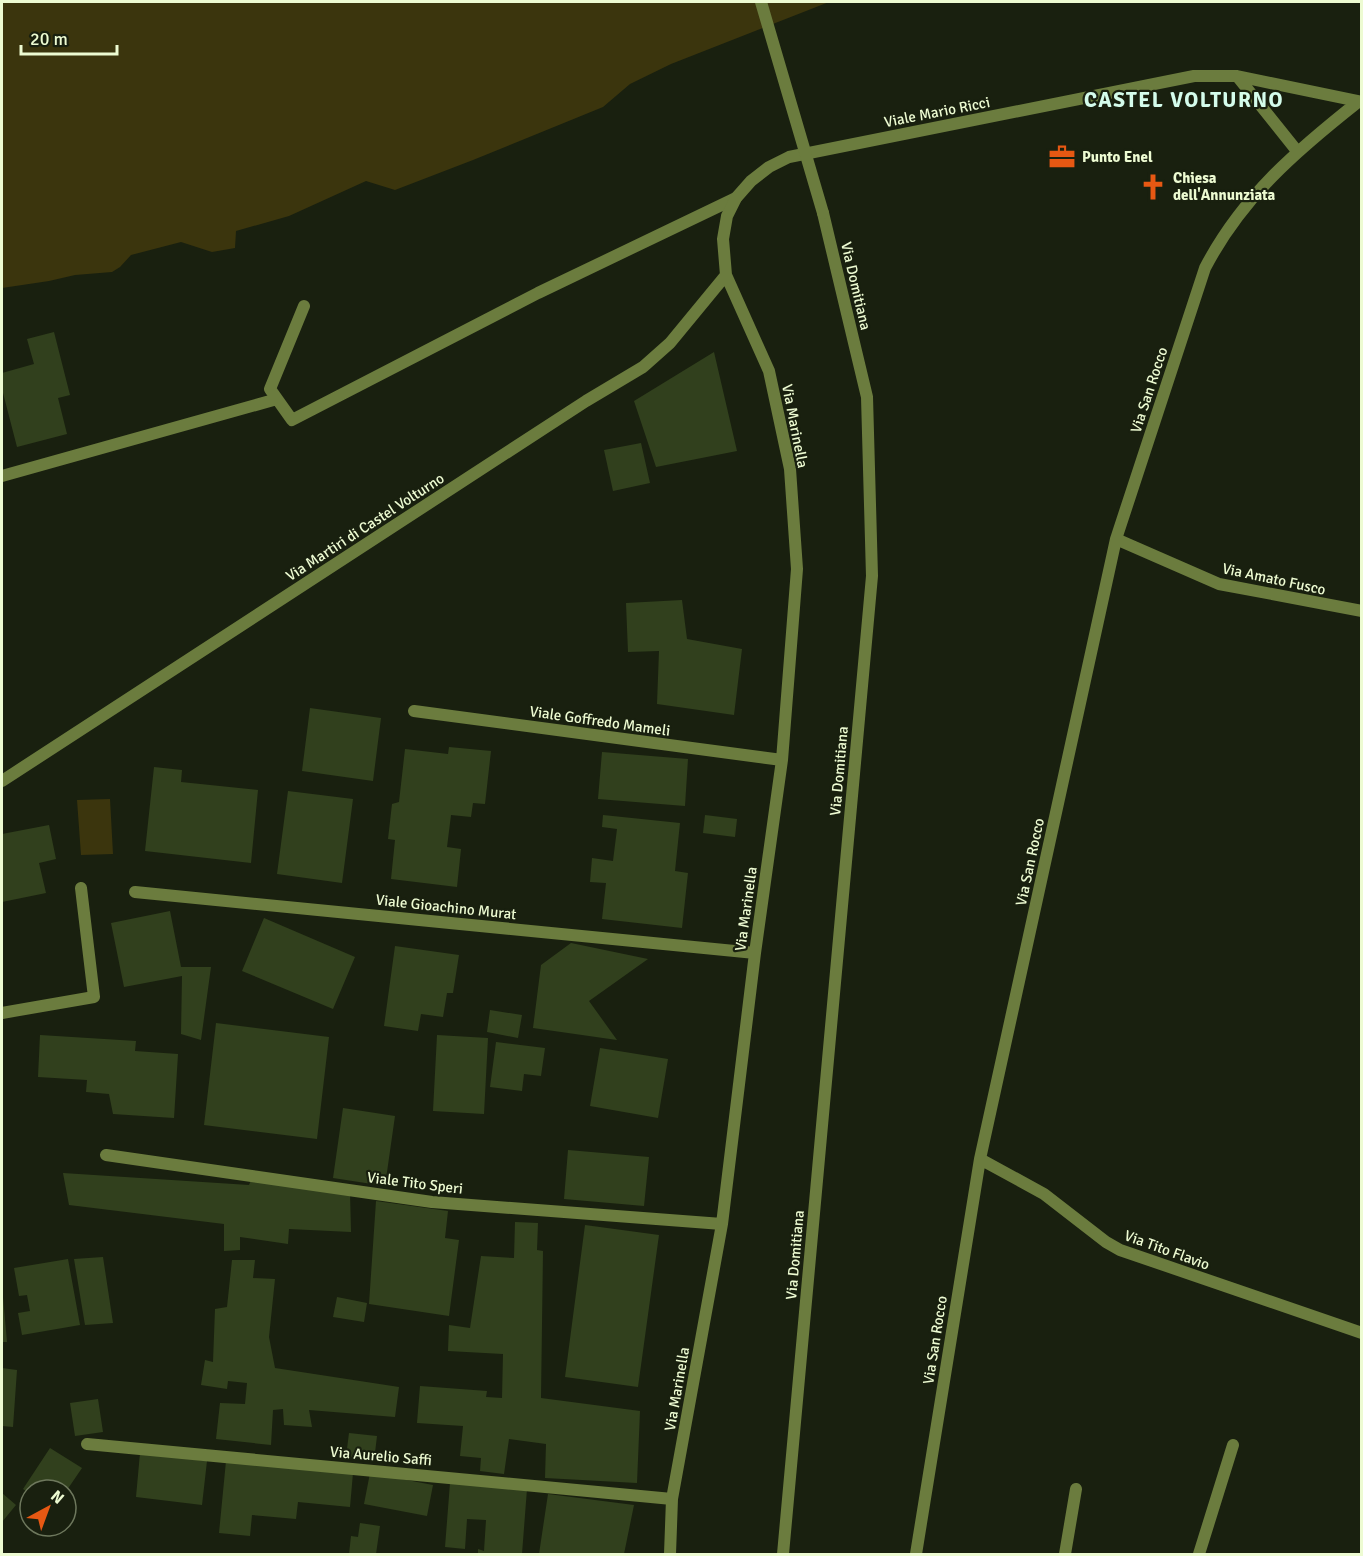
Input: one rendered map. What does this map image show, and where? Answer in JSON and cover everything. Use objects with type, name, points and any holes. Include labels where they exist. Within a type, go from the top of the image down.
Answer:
[{"type":"street","name":"Via Domitiana","points":[[761,2],[823,213],[867,397],[872,576],[783,1554]]},
{"type":"street","name":"Viale Mario Ricci","points":[[726,275],[723,239],[735,198],[769,167],[789,157],[1194,76],[1237,76],[1360,102]]},
{"type":"street","points":[[1237,76],[1297,151]]},
{"type":"street","name":"Via San Rocco","points":[[916,1554],[980,1159],[1116,539],[1204,268],[1221,238],[1250,201],[1297,151],[1360,102]]},
{"type":"street","points":[[304,306],[270,389],[292,420],[538,293],[735,198]]},
{"type":"street","name":"Via Marinella","points":[[670,1554],[672,1499],[722,1224],[755,953],[782,760],[797,568],[790,469],[769,370],[726,275]]},
{"type":"street","name":"Via Martiri di Castel Volturno","points":[[2,781],[586,401],[643,367],[670,343],[726,275]]},
{"type":"street","points":[[2,476],[277,399]]},
{"type":"street","name":"Via Amato Fusco","points":[[1116,539],[1219,584],[1362,611]]},
{"type":"street","name":"Viale Goffredo Mameli","points":[[414,711],[782,760]]},
{"type":"street","points":[[2,1014],[94,997],[81,888]]},
{"type":"street","name":"Viale Gioachino Murat","points":[[135,892],[755,953]]},
{"type":"street","name":"Viale Tito Speri","points":[[106,1155],[432,1202],[722,1224]]},
{"type":"street","name":"Via Tito Flavio","points":[[980,1159],[1044,1194],[1106,1242],[1120,1250],[1362,1333]]},
{"type":"street","name":"Via Aurelio Saffi","points":[[87,1444],[672,1499]]},
{"type":"street","points":[[1199,1554],[1233,1445]]},
{"type":"street","points":[[1065,1554],[1076,1489]]},
{"type":"shaded area","points":[[2,2],[829,2],[671,64],[630,84],[603,107],[473,160],[395,190],[366,181],[289,216],[236,231],[235,248],[212,252],[181,242],[131,255],[112,272],[75,275],[2,288]]},
{"type":"shaded area","points":[[110,799],[113,854],[81,855],[77,800]]},
{"type":"building","points":[[54,332],[70,395],[58,398],[67,434],[17,447],[2,389],[2,373],[34,364],[27,339]]},
{"type":"building","points":[[714,352],[737,451],[656,467],[634,401]]},
{"type":"building","points":[[641,443],[650,483],[613,491],[604,450]]},
{"type":"building","points":[[682,600],[687,639],[742,649],[734,715],[657,704],[659,651],[628,652],[626,603]]},
{"type":"building","points":[[310,708],[381,718],[373,781],[302,771]]},
{"type":"building","points":[[449,747],[491,751],[485,804],[473,803],[471,817],[451,815],[447,847],[461,849],[457,887],[391,879],[395,840],[388,839],[392,804],[399,802],[405,749],[448,754]]},
{"type":"building","points":[[602,752],[688,759],[685,806],[598,799]]},
{"type":"building","points":[[154,767],[182,770],[181,782],[258,790],[251,863],[145,851]]},
{"type":"building","points":[[288,791],[353,799],[342,883],[277,874]]},
{"type":"building","points":[[603,815],[680,823],[675,871],[688,873],[682,928],[602,919],[606,883],[590,882],[592,858],[613,861],[617,829],[602,827]]},
{"type":"building","points":[[705,815],[737,819],[735,837],[703,833]]},
{"type":"building","points":[[49,825],[56,859],[39,863],[46,893],[2,902],[2,834]]},
{"type":"building","points":[[170,911],[181,967],[211,967],[201,1040],[181,1034],[182,976],[124,987],[111,923]]},
{"type":"building","points":[[264,918],[355,957],[333,1009],[242,971]]},
{"type":"building","points":[[571,943],[648,959],[589,1001],[617,1040],[533,1028],[541,965]]},
{"type":"building","points":[[395,946],[459,955],[453,993],[447,993],[443,1017],[421,1014],[418,1031],[384,1026]]},
{"type":"building","points":[[490,1010],[522,1015],[518,1038],[487,1032]]},
{"type":"building","points":[[216,1023],[329,1037],[317,1139],[204,1125]]},
{"type":"building","points":[[40,1035],[136,1041],[135,1051],[178,1054],[174,1118],[113,1114],[109,1094],[86,1092],[87,1080],[38,1077]]},
{"type":"building","points":[[437,1035],[488,1038],[484,1114],[433,1111]]},
{"type":"building","points":[[496,1042],[545,1048],[541,1076],[524,1074],[522,1091],[490,1087]]},
{"type":"building","points":[[600,1048],[668,1059],[658,1118],[590,1106]]},
{"type":"building","points":[[343,1108],[395,1116],[385,1186],[333,1178]]},
{"type":"building","points":[[568,1150],[649,1157],[644,1206],[564,1199]]},
{"type":"building","points":[[63,1173],[249,1185],[251,1180],[350,1193],[351,1232],[289,1229],[288,1244],[240,1237],[240,1250],[224,1251],[224,1224],[69,1205]]},
{"type":"building","points":[[376,1201],[448,1211],[445,1238],[459,1240],[449,1316],[369,1304]]},
{"type":"building","points":[[515,1222],[538,1223],[537,1250],[543,1251],[541,1398],[640,1411],[637,1483],[545,1478],[546,1444],[509,1439],[504,1474],[480,1471],[481,1458],[460,1456],[463,1426],[417,1423],[420,1386],[487,1391],[486,1397],[502,1398],[503,1354],[448,1351],[449,1325],[470,1328],[481,1256],[514,1258]]},
{"type":"building","points":[[585,1225],[659,1235],[638,1387],[565,1377]]},
{"type":"building","points":[[103,1257],[113,1323],[85,1325],[74,1259]]},
{"type":"building","points":[[68,1259],[80,1325],[22,1335],[18,1313],[30,1311],[27,1295],[19,1296],[14,1268]]},
{"type":"building","points":[[232,1260],[255,1260],[253,1278],[275,1279],[269,1337],[275,1368],[399,1387],[395,1417],[309,1410],[312,1427],[284,1425],[283,1409],[273,1410],[271,1445],[216,1439],[220,1403],[245,1404],[247,1383],[228,1381],[227,1389],[201,1385],[205,1360],[213,1362],[215,1309],[227,1307]]},
{"type":"building","points":[[3,1297],[7,1342],[2,1342]]},
{"type":"building","points":[[337,1297],[367,1303],[364,1322],[333,1317]]},
{"type":"building","points":[[2,1368],[17,1370],[13,1427],[2,1426]]},
{"type":"building","points":[[98,1399],[103,1432],[75,1436],[70,1403]]},
{"type":"building","points":[[349,1433],[377,1436],[374,1461],[346,1457]]},
{"type":"building","points":[[50,1448],[82,1468],[75,1478],[30,1478]]},
{"type":"building","points":[[140,1453],[207,1461],[202,1505],[136,1497]]},
{"type":"building","points":[[226,1461],[353,1473],[350,1507],[298,1502],[296,1519],[252,1515],[250,1536],[219,1533]]},
{"type":"building","points":[[370,1473],[433,1485],[427,1516],[364,1504]]},
{"type":"building","points":[[450,1483],[527,1489],[522,1554],[478,1554],[478,1549],[484,1551],[486,1520],[467,1519],[465,1549],[445,1547]]},
{"type":"building","points":[[2,1493],[16,1505],[2,1522]]},
{"type":"building","points":[[548,1494],[634,1505],[624,1554],[539,1554]]},
{"type":"building","points":[[360,1523],[380,1526],[376,1554],[349,1554],[351,1536],[358,1537]]},
{"type":"place","name":"Punto Enel","points":[[1062,157]]},
{"type":"place","name":"Chiesa dell'Annunziata","points":[[1153,187]]},
{"type":"district","name":"CASTEL VOLTURNO","points":[[1184,100]]}]
